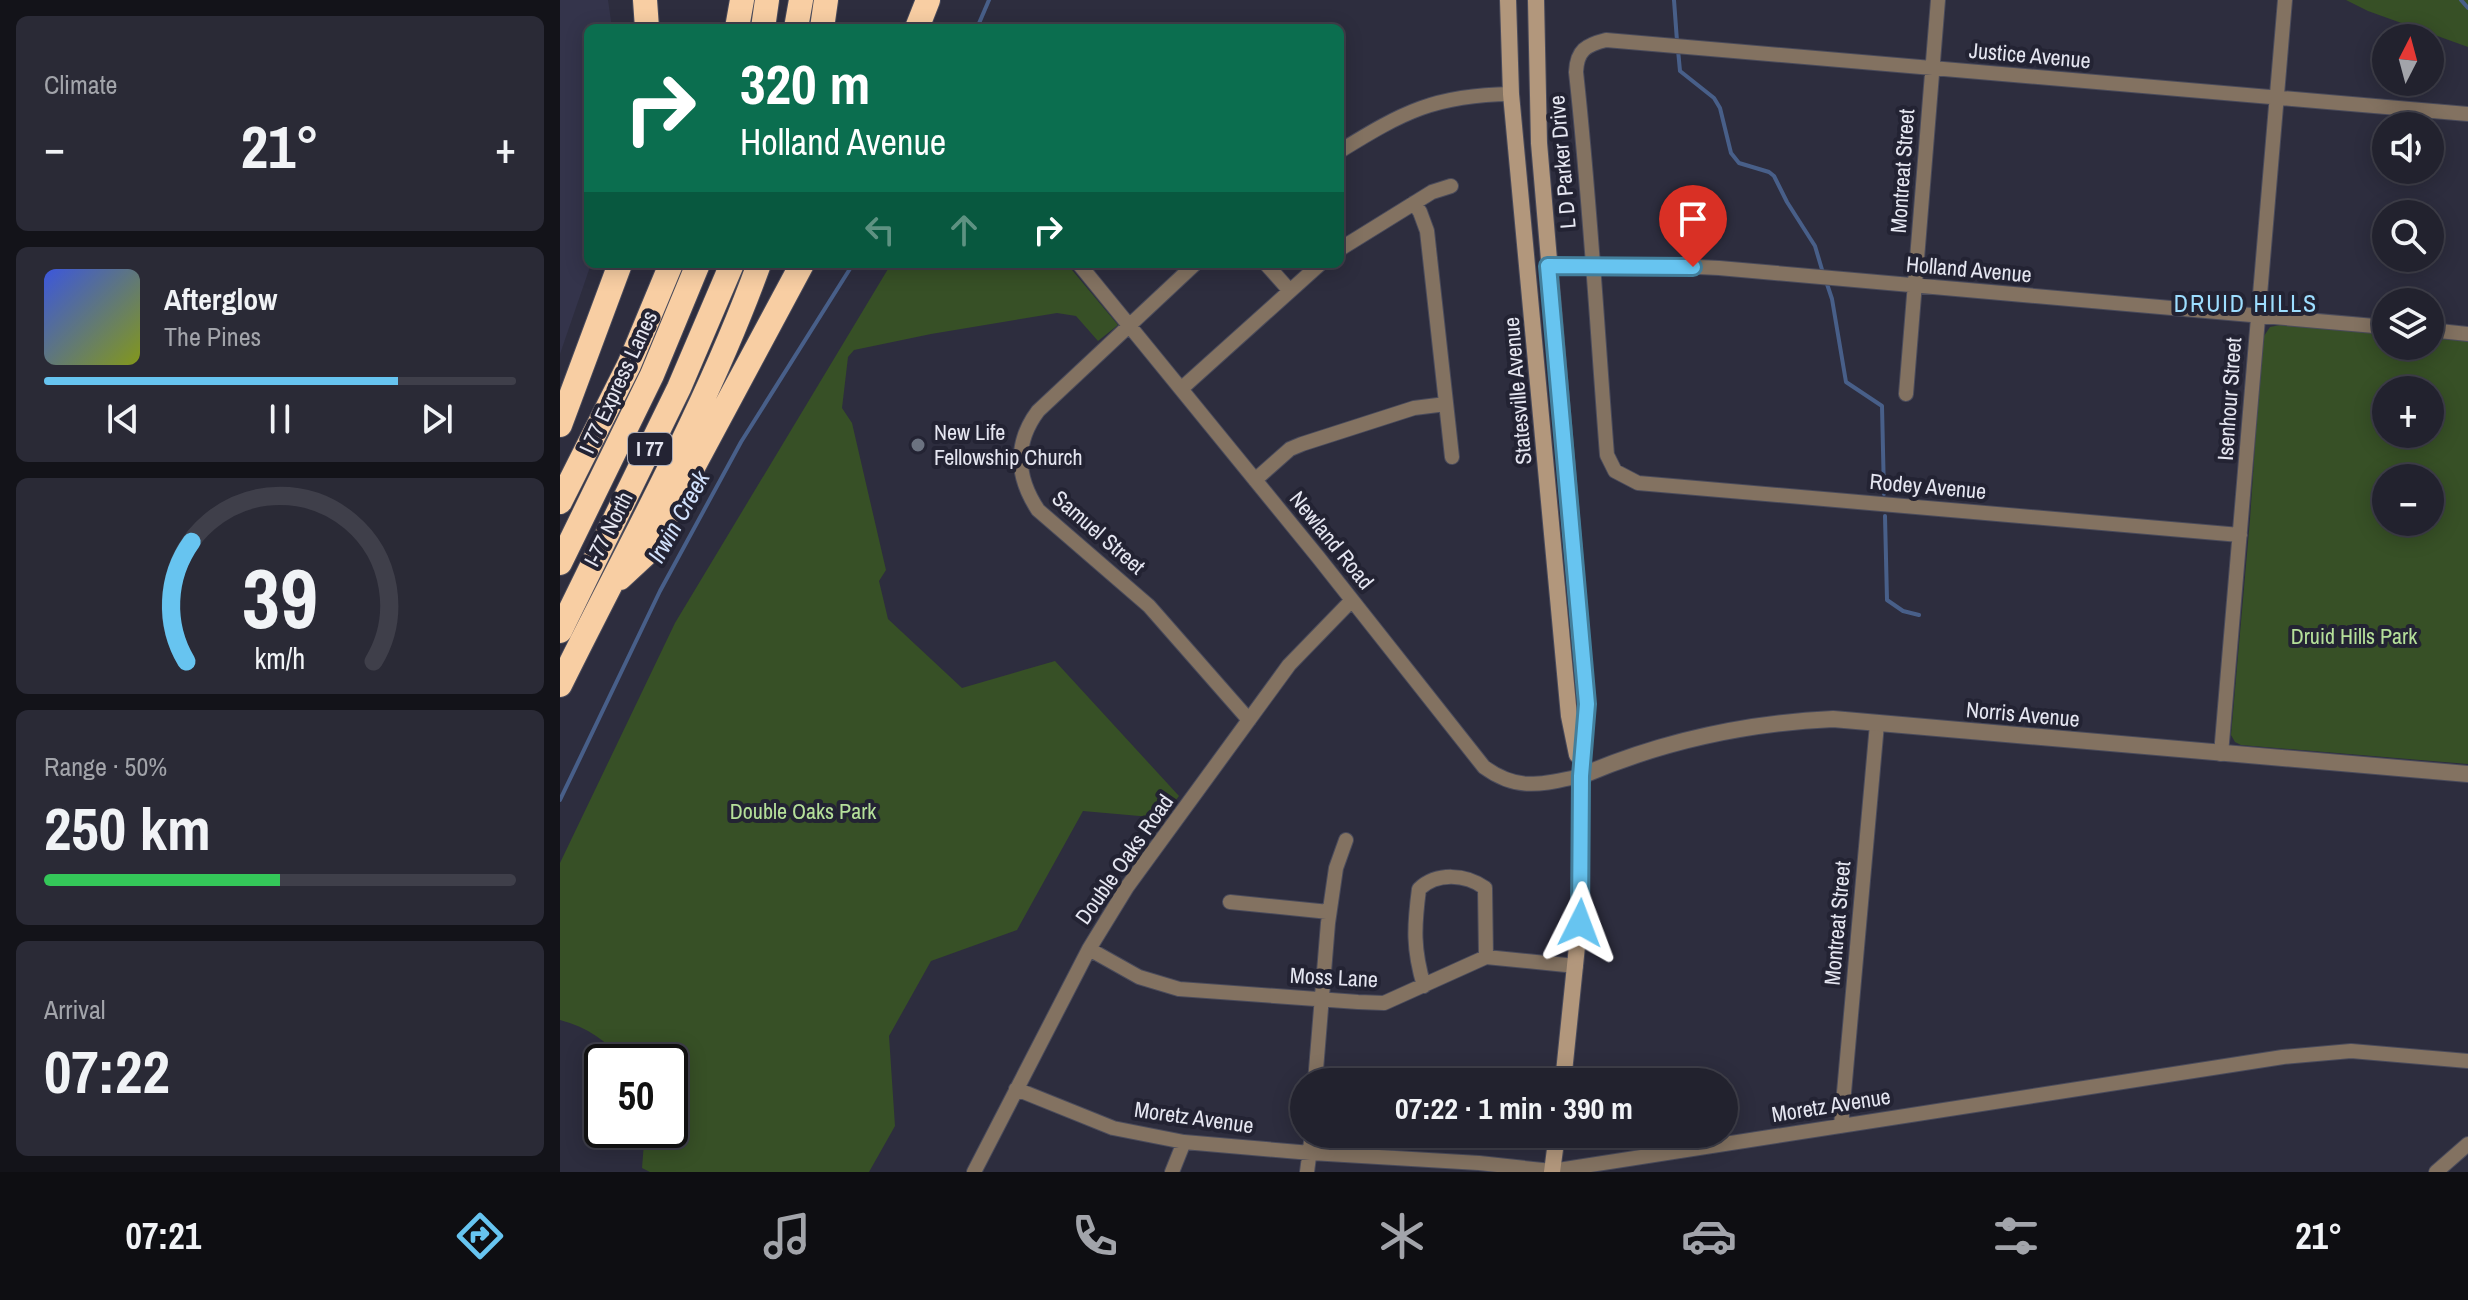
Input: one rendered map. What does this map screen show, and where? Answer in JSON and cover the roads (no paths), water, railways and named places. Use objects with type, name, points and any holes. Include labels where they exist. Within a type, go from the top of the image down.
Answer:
[{"type":"highway","points":[[645,0],[647,24]]},
{"type":"highway","points":[[738,24],[742,0]]},
{"type":"highway","points":[[764,24],[767,0]]},
{"type":"highway","points":[[797,24],[801,0]]},
{"type":"highway","points":[[823,24],[826,0]]},
{"type":"highway","points":[[919,24],[928,0]]},
{"type":"highway","points":[[560,425],[619,268]]},
{"type":"highway","name":"I 77","points":[[560,502],[624,376],[669,268]]},
{"type":"highway","name":"I 77 Express Lanes","points":[[560,563],[652,375],[696,268]]},
{"type":"highway","name":"I 77","points":[[560,631],[679,388],[730,268]]},
{"type":"highway","name":"I-77 North","points":[[560,685],[697,410],[757,268]]},
{"type":"highway","points":[[607,590],[647,553],[800,268]]},
{"type":"main road","name":"Statesville Avenue","points":[[1508,0],[1511,94],[1569,716],[1581,776]]},
{"type":"main road","name":"Statesville Avenue","points":[[1536,0],[1539,143],[1587,704],[1581,776],[1582,874],[1565,1068]]},
{"type":"main road","points":[[1552,1172],[1555,1148]]},
{"type":"street","name":"Montreat Street","points":[[1906,394],[1938,0]]},
{"type":"street","name":"Isenhour Street","points":[[2221,754],[2285,0]]},
{"type":"street","name":"Justice Avenue","points":[[1588,45],[1606,40],[2468,114]]},
{"type":"street","name":"L D Parker Drive","points":[[1588,45],[1577,59],[1576,72],[1586,156],[1607,455],[1615,471]]},
{"type":"street","points":[[1344,149],[1414,109],[1469,94],[1511,94]]},
{"type":"street","points":[[1344,247],[1414,203],[1451,186]]},
{"type":"street","points":[[1414,203],[1427,231],[1452,457]]},
{"type":"street","name":"Holland Avenue","points":[[1548,266],[1719,268],[2372,326]]},
{"type":"street","name":"Newland Road","points":[[1082,268],[1484,767],[1511,783],[1542,784],[1581,776]]},
{"type":"street","name":"Samuel Street","points":[[1191,268],[1032,418],[1020,449],[1021,477],[1038,510],[1149,606],[1249,720]]},
{"type":"street","points":[[1270,268],[1290,291]]},
{"type":"street","points":[[1181,389],[1316,268]]},
{"type":"street","points":[[2444,331],[2468,334]]},
{"type":"street","points":[[1255,480],[1290,449],[1302,444],[1414,408],[1446,404]]},
{"type":"street","name":"Rodey Avenue","points":[[1615,471],[1638,483],[2240,535]]},
{"type":"street","name":"Double Oaks Road","points":[[974,1172],[1089,949],[1127,887],[1300,652],[1352,600]]},
{"type":"street","name":"Norris Avenue","points":[[1581,776],[1624,758],[1749,728],[1791,721],[1833,719],[2468,774]]},
{"type":"street","name":"Montreat Street","points":[[1841,1126],[1877,724]]},
{"type":"street","points":[[1316,1068],[1329,912],[1336,868],[1346,840]]},
{"type":"street","points":[[1424,986],[1415,955],[1415,918],[1419,889],[1433,879],[1464,877],[1473,879],[1485,888],[1486,957],[1576,966]]},
{"type":"street","points":[[1230,902],[1329,912]]},
{"type":"street","name":"Moss Lane","points":[[1089,949],[1139,977],[1179,989],[1384,1003],[1486,957]]},
{"type":"street","name":"Moretz Avenue","points":[[1016,1089],[1113,1128],[1184,1142],[1479,1163],[1552,1172],[2300,1055],[2351,1051],[2468,1061]]},
{"type":"street","points":[[2452,1059],[2468,1076]]},
{"type":"street","points":[[1172,1172],[1184,1142]]},
{"type":"street","points":[[2436,1172],[2468,1144]]},
{"type":"street","points":[[1307,1172],[1311,1148]]},
{"type":"waterway","name":"Irwin Creek","points":[[979,24],[989,0]]},
{"type":"waterway","points":[[1674,0],[1677,41]]},
{"type":"waterway","points":[[2461,0],[2468,8]]},
{"type":"waterway","points":[[1678,50],[1680,71],[1714,98],[1720,108],[1731,153],[1739,163],[1774,176],[1815,246],[1823,273]]},
{"type":"waterway","name":"Irwin Creek","points":[[560,800],[660,591],[741,442],[850,268]]},
{"type":"waterway","points":[[1826,281],[1846,382],[1882,406],[1884,494]]},
{"type":"waterway","points":[[1885,516],[1887,600],[1903,611],[1919,615]]},
{"type":"place","name":"New Life Fellowship Church","points":[[918,445]]},
{"type":"district","name":"DRUID HILLS","points":[[2246,304]]},
{"type":"park label","name":"Druid Hills Park","points":[[2354,636]]},
{"type":"park label","name":"Double Oaks Park","points":[[803,811]]}]
